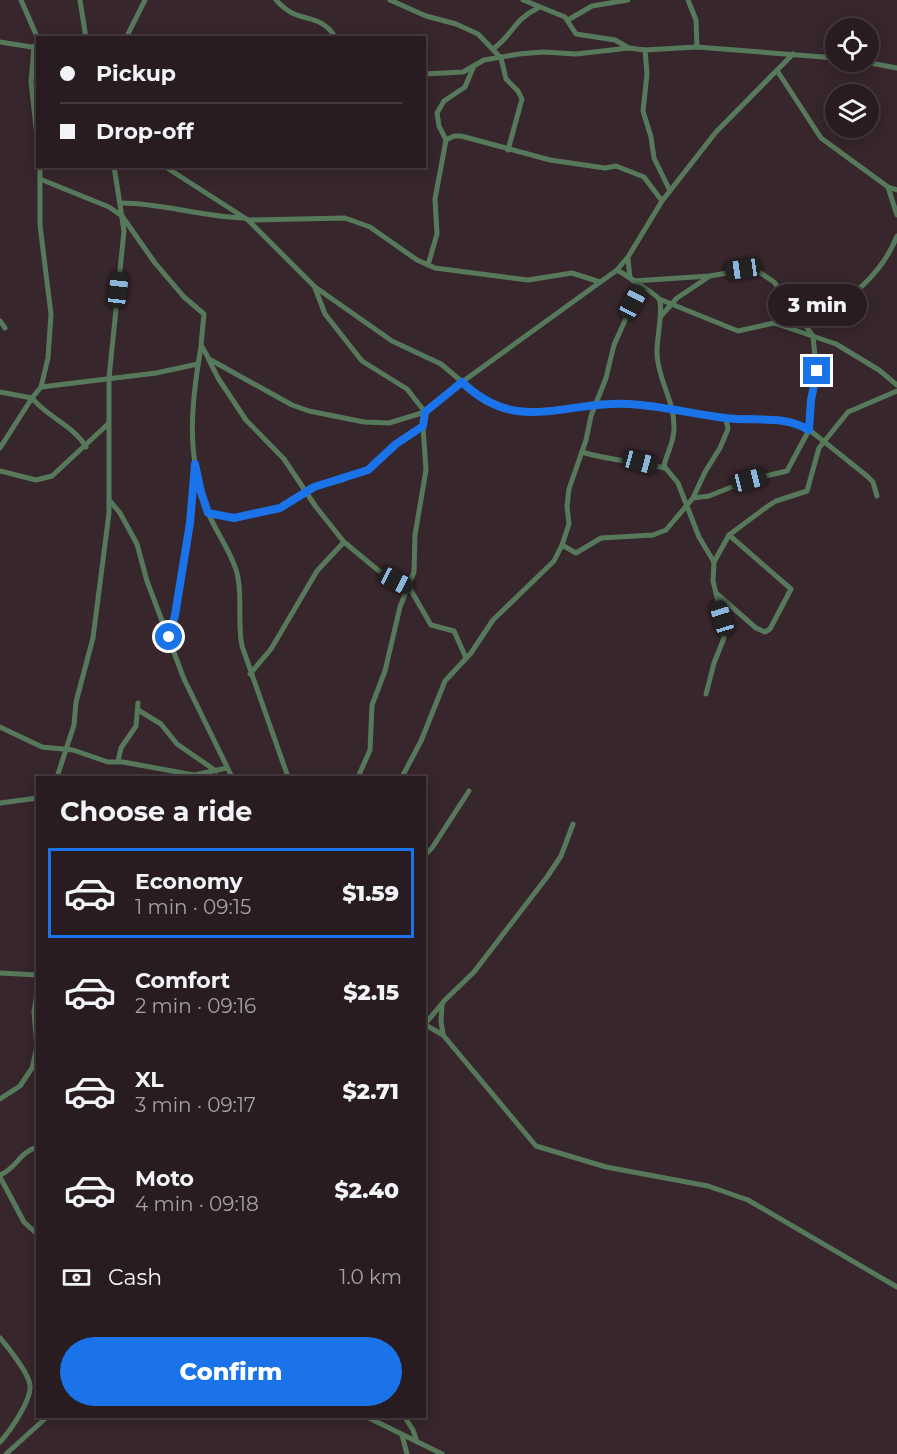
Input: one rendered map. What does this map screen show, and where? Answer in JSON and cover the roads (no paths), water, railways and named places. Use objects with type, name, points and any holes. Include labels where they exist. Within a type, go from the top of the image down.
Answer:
[{"type":"street","points":[[21,0],[37,36]]},
{"type":"street","points":[[80,0],[86,36]]},
{"type":"street","points":[[127,36],[145,0]]},
{"type":"street","points":[[276,0],[292,14],[326,24],[335,36]]},
{"type":"street","points":[[390,0],[426,16],[472,30],[501,58],[506,79],[518,91],[522,99],[508,150]]},
{"type":"street","points":[[522,0],[568,20],[571,29],[576,34],[615,40],[629,48]]},
{"type":"street","points":[[568,20],[592,6],[628,0]]},
{"type":"street","points":[[688,0],[697,26],[697,47]]},
{"type":"street","points":[[493,49],[506,39],[522,16],[538,8]]},
{"type":"street","points":[[0,42],[36,47],[31,82],[36,127]]},
{"type":"street","points":[[426,74],[464,72],[484,60],[543,52],[576,54],[629,48],[645,50],[697,47],[825,57]]},
{"type":"street","points":[[645,50],[647,74],[643,111],[651,137],[654,158],[669,191]]},
{"type":"street","points":[[209,359],[292,405],[323,415],[364,422],[389,423],[425,412],[462,382],[617,270],[628,257],[669,191],[716,132],[778,72],[793,54]]},
{"type":"street","points":[[879,65],[897,68]]},
{"type":"street","points":[[428,265],[430,251],[437,234],[435,199],[446,140],[439,126],[438,108],[444,101],[465,87],[473,68]]},
{"type":"street","points":[[778,72],[821,138],[888,187],[897,190]]},
{"type":"street","points":[[446,140],[454,136],[461,136],[561,162],[605,168],[616,166],[644,177],[662,201]]},
{"type":"street","points":[[0,448],[41,387],[48,358],[51,314],[40,225],[40,168]]},
{"type":"street","points":[[57,776],[74,725],[79,691],[93,638],[110,501],[109,378],[124,231],[114,168]]},
{"type":"street","points":[[167,168],[247,219],[315,287],[392,341],[435,361],[482,399],[517,412],[579,408],[596,403],[673,409],[726,419],[751,418],[782,421],[809,430],[824,441],[870,479],[877,496]]},
{"type":"street","points":[[40,179],[109,207],[122,216],[155,263],[184,297],[204,314],[191,427],[195,464],[208,513],[238,574],[238,626],[250,674],[288,776]]},
{"type":"street","points":[[888,187],[897,214]]},
{"type":"street","points":[[121,203],[156,204],[222,218],[336,218],[356,221],[379,232],[417,260],[428,265],[528,280],[572,273],[600,282]]},
{"type":"street","points":[[806,326],[832,296],[837,294],[849,297],[873,276],[891,250],[897,236]]},
{"type":"street","points":[[628,257],[631,279]]},
{"type":"street","points":[[631,279],[710,276],[743,269],[759,272],[774,282],[813,336],[818,377],[811,400],[809,430],[790,468],[784,473],[749,480],[714,495],[693,498]]},
{"type":"street","points":[[617,270],[670,305],[738,331],[774,323],[813,336],[846,350],[897,385]]},
{"type":"street","points":[[660,318],[670,305],[710,276]]},
{"type":"street","points":[[315,287],[325,314],[362,362],[407,389],[425,412],[423,426],[426,470],[415,535],[414,572],[400,608],[385,671],[372,705],[370,750],[358,776]]},
{"type":"street","points":[[403,776],[421,741],[445,681],[466,658],[493,620],[554,561],[562,545],[569,520],[567,496],[618,333],[640,287]]},
{"type":"street","points":[[659,299],[657,365],[673,409],[674,436],[664,463],[665,468]]},
{"type":"street","points":[[0,321],[5,328]]},
{"type":"street","points":[[201,345],[218,378],[246,420],[284,459],[344,542],[379,571],[409,587],[430,625],[454,631],[466,658]]},
{"type":"street","points":[[41,387],[156,373],[198,364]]},
{"type":"street","points":[[706,694],[714,663],[724,638],[722,618],[714,592],[714,562],[729,535],[776,501],[807,491],[818,451],[848,412],[897,391]]},
{"type":"street","points":[[0,392],[32,398],[60,423],[78,435],[86,447]]},
{"type":"street","points":[[562,545],[576,553],[601,538],[663,532],[693,498],[725,438],[728,425],[726,419]]},
{"type":"street","points":[[0,471],[28,479],[45,479],[52,476],[86,447],[108,424]]},
{"type":"street","points":[[208,513],[234,518],[272,511],[296,499],[305,491],[368,470],[396,444],[423,426]]},
{"type":"street","points":[[582,452],[611,461],[636,461],[665,468],[675,479],[688,504],[699,537],[714,562]]},
{"type":"street","points":[[169,637],[175,615],[190,523],[195,464]]},
{"type":"street","points":[[110,501],[120,513],[137,544],[147,581],[184,679],[231,776]]},
{"type":"street","points":[[714,592],[756,628],[765,632],[770,629],[791,592],[790,586],[729,535]]},
{"type":"street","points":[[250,674],[271,649],[317,571],[344,542]]},
{"type":"street","points":[[118,761],[121,748],[136,726],[138,703]]},
{"type":"street","points":[[138,710],[161,724],[177,744],[216,771]]},
{"type":"street","points":[[0,727],[42,747],[65,750],[108,762],[118,761],[194,775],[227,768]]},
{"type":"street","points":[[426,854],[469,791]]},
{"type":"street","points":[[0,803],[36,798]]},
{"type":"street","points":[[426,1023],[442,1003],[474,972],[547,877],[561,856],[573,824]]},
{"type":"street","points":[[0,973],[36,975]]},
{"type":"street","points":[[442,1003],[443,1035]]},
{"type":"street","points":[[36,1004],[34,1022],[36,1039]]},
{"type":"street","points":[[426,1025],[443,1035],[536,1146],[606,1167],[708,1186],[748,1200],[897,1287]]},
{"type":"street","points":[[0,1100],[20,1086],[32,1068],[36,1051]]},
{"type":"street","points":[[36,1148],[27,1150],[12,1169],[0,1176],[24,1222],[36,1233]]},
{"type":"street","points":[[0,1338],[31,1383],[26,1401],[0,1442]]},
{"type":"street","points":[[6,1454],[46,1418]]},
{"type":"street","points":[[369,1418],[442,1454]]},
{"type":"street","points":[[405,1418],[417,1442]]},
{"type":"street","points":[[402,1435],[407,1454]]}]
